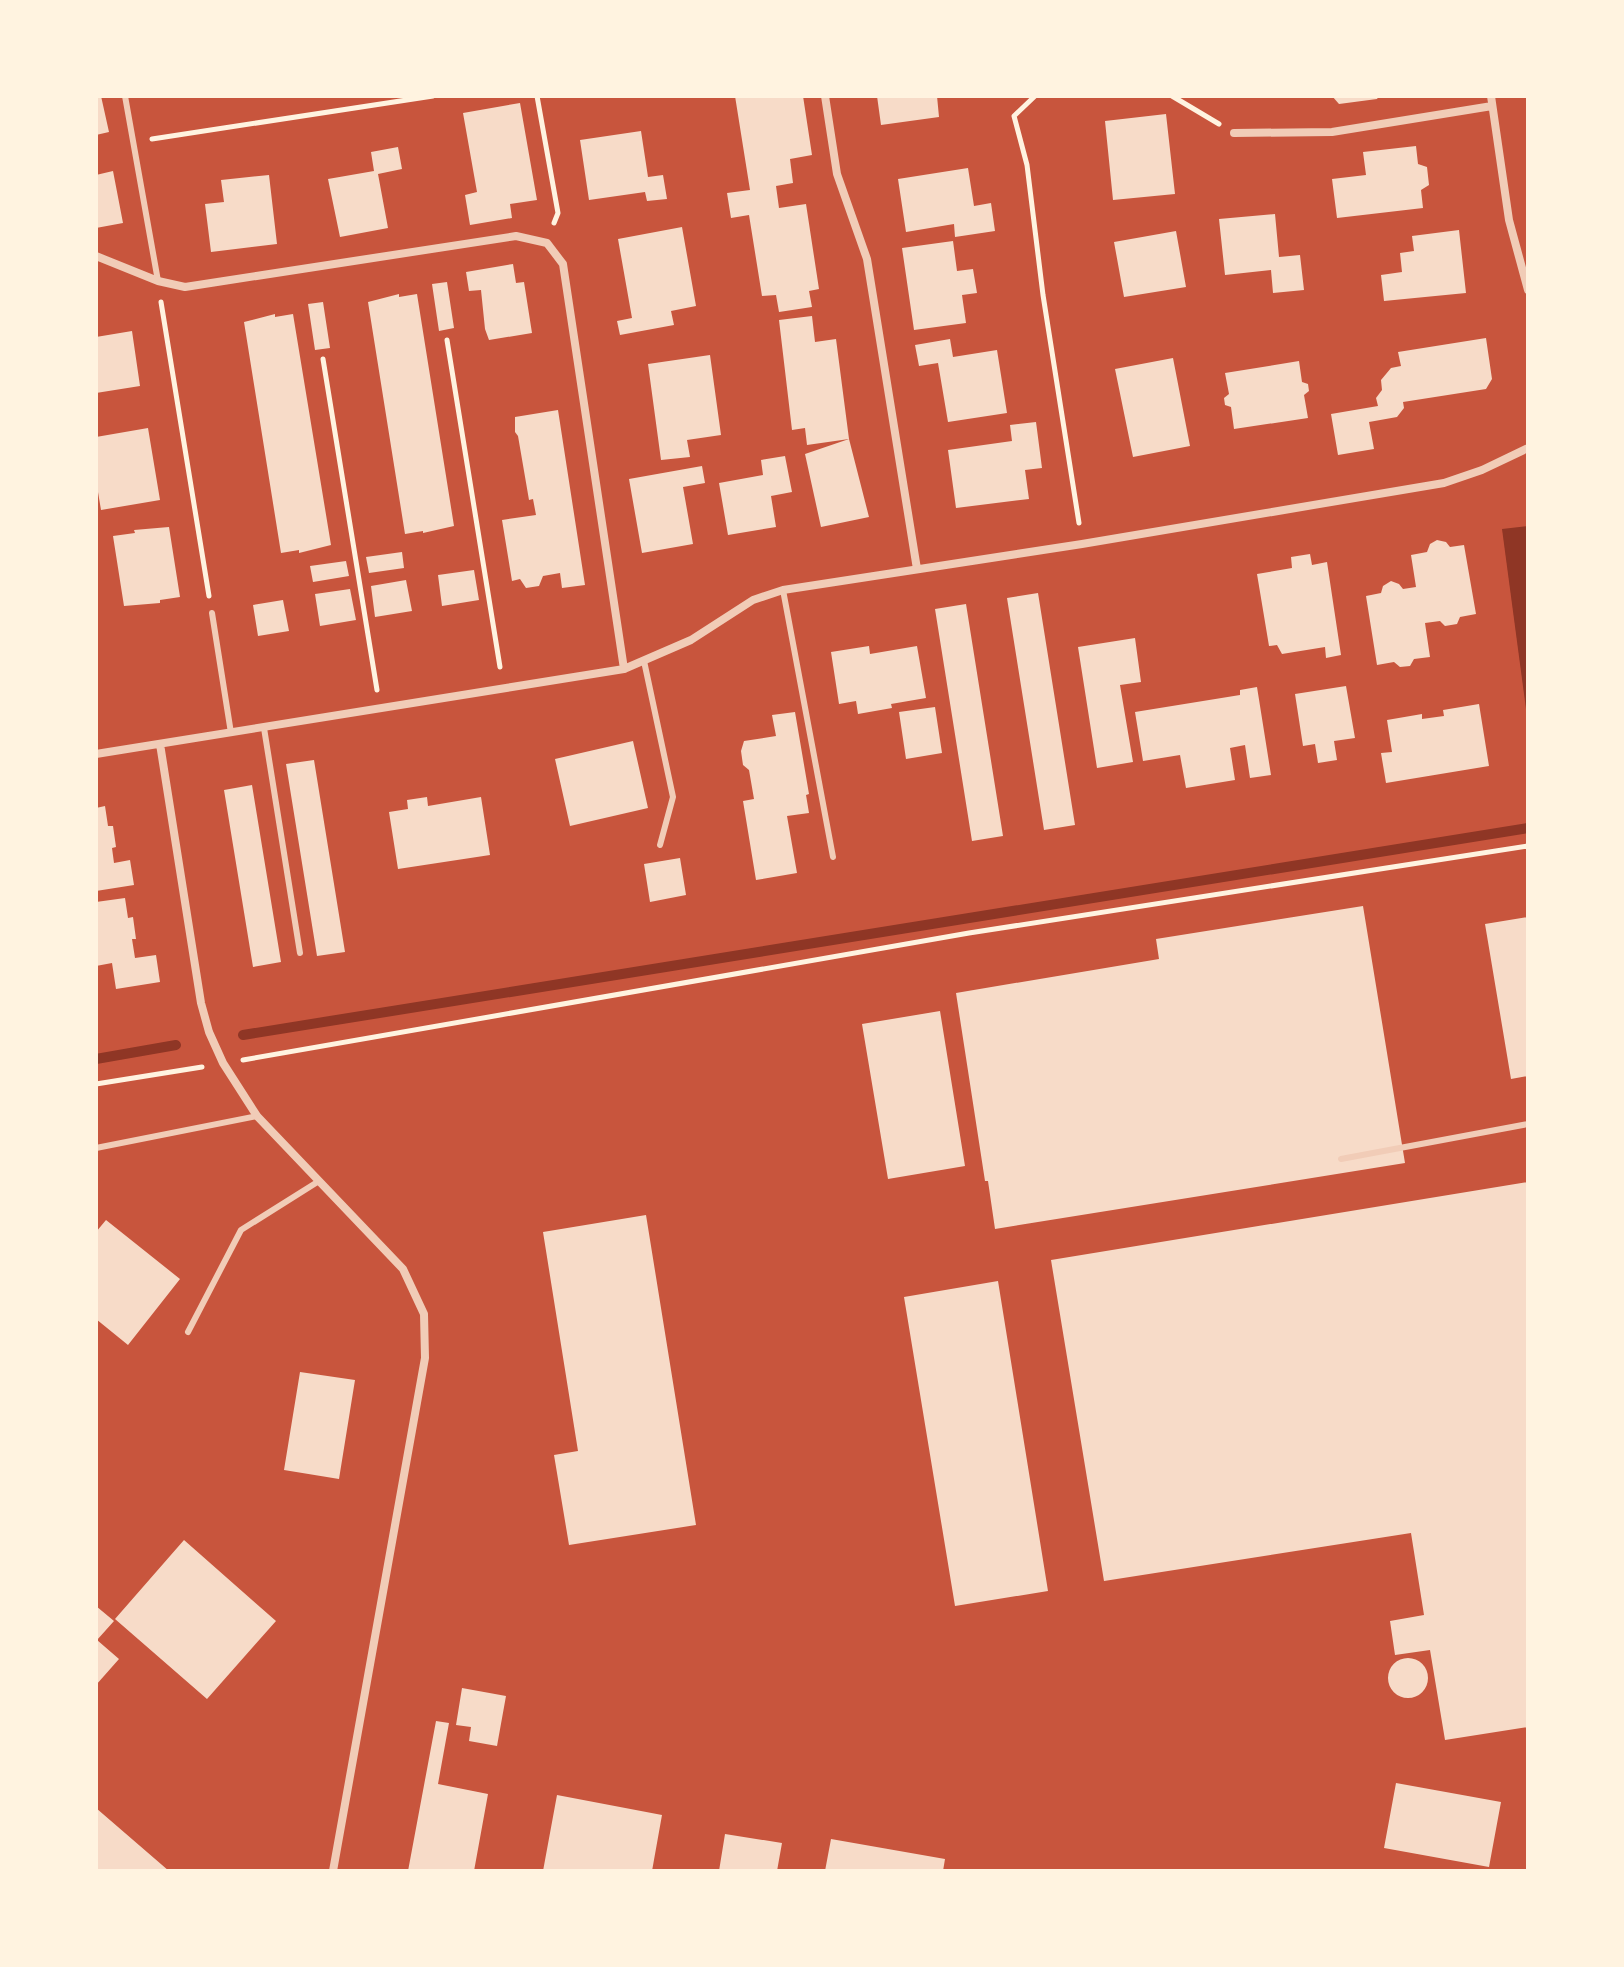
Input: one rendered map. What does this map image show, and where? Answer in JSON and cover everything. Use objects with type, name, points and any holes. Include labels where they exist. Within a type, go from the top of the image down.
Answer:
[{"type":"street","points":[[825,96],[837,174],[867,259],[917,569]]},
{"type":"street","points":[[1234,133],[1332,132],[1491,101],[1509,220],[1528,290]]},
{"type":"street","points":[[96,256],[158,281],[185,287],[516,236],[547,243],[563,264],[624,669]]},
{"type":"street","points":[[96,754],[624,669],[691,640],[753,600],[783,590],[1444,483],[1482,470],[1528,448]]},
{"type":"street","points":[[160,744],[201,1003],[209,1032],[223,1063],[257,1116],[403,1269],[424,1314],[425,1358],[333,1871]]},
{"type":"lane","points":[[125,96],[158,281]]},
{"type":"lane","points":[[783,590],[833,857]]},
{"type":"lane","points":[[212,613],[231,733]]},
{"type":"lane","points":[[644,661],[673,797],[660,845]]},
{"type":"lane","points":[[264,728],[300,953]]},
{"type":"lane","points":[[96,1148],[257,1116]]},
{"type":"lane","points":[[1341,1159],[1528,1124]]},
{"type":"lane","points":[[188,1332],[241,1230],[319,1181]]},
{"type":"path","points":[[132,142],[433,96]]},
{"type":"path","points":[[537,96],[558,213],[547,243]]},
{"type":"path","points":[[1035,96],[1014,116],[1027,165],[1043,295],[1082,544]]},
{"type":"path","points":[[1172,96],[1234,133]]},
{"type":"path","points":[[158,281],[212,613]]},
{"type":"path","points":[[447,340],[503,688]]},
{"type":"path","points":[[323,359],[380,709]]},
{"type":"path","points":[[96,1084],[969,933],[1528,846]]},
{"type":"shaded area","points":[[1528,526],[1528,724],[1502,529]]},
{"type":"building","points":[[96,96],[101,96],[109,132],[96,135]]},
{"type":"building","points":[[735,96],[803,96],[812,155],[790,159],[793,183],[776,186],[779,208],[806,204],[819,289],[809,291],[812,307],[779,312],[776,295],[762,296],[749,215],[731,218],[727,193],[750,190]]},
{"type":"building","points":[[877,96],[937,96],[939,117],[881,125]]},
{"type":"building","points":[[1332,96],[1379,96],[1377,99],[1339,104]]},
{"type":"building","points":[[520,103],[537,200],[510,204],[512,218],[470,225],[465,195],[477,192],[463,113]]},
{"type":"building","points":[[1166,114],[1175,194],[1113,200],[1105,121]]},
{"type":"building","points":[[641,131],[648,177],[663,175],[667,199],[647,201],[645,192],[589,200],[580,140]]},
{"type":"building","points":[[1416,146],[1418,164],[1427,167],[1429,185],[1421,190],[1423,208],[1337,218],[1332,179],[1366,175],[1363,152]]},
{"type":"building","points":[[398,147],[402,169],[378,174],[388,228],[340,237],[328,179],[374,171],[371,152]]},
{"type":"building","points":[[968,168],[974,206],[991,203],[995,231],[955,237],[954,224],[906,232],[898,179]]},
{"type":"building","points":[[113,171],[123,223],[96,228],[96,175]]},
{"type":"building","points":[[269,175],[277,244],[211,252],[205,204],[224,202],[221,180]]},
{"type":"building","points":[[1275,214],[1279,257],[1300,255],[1304,290],[1273,293],[1271,270],[1225,275],[1219,219]]},
{"type":"building","points":[[682,227],[696,306],[671,311],[674,325],[620,335],[617,321],[632,318],[618,239]]},
{"type":"building","points":[[1459,230],[1466,293],[1384,301],[1381,275],[1402,272],[1400,253],[1414,251],[1412,236]]},
{"type":"building","points":[[1176,231],[1186,287],[1124,297],[1114,242]]},
{"type":"building","points":[[953,241],[957,271],[973,269],[977,293],[962,295],[966,323],[914,330],[902,248]]},
{"type":"building","points":[[513,264],[516,283],[524,282],[532,333],[489,340],[481,290],[469,291],[466,272]]},
{"type":"building","points":[[447,282],[454,328],[439,331],[432,284]]},
{"type":"building","points":[[399,294],[399,297],[417,294],[454,526],[423,533],[405,534],[368,302]]},
{"type":"building","points":[[323,302],[330,348],[315,350],[308,304]]},
{"type":"building","points":[[275,314],[275,317],[293,314],[331,545],[299,553],[299,550],[281,553],[244,322]]},
{"type":"building","points":[[812,316],[815,342],[836,339],[849,439],[807,445],[805,428],[792,430],[779,320]]},
{"type":"building","points":[[132,331],[140,386],[96,393],[96,337]]},
{"type":"building","points":[[1486,338],[1492,379],[1486,389],[1403,402],[1404,408],[1397,417],[1369,422],[1374,449],[1338,455],[1331,414],[1378,406],[1376,398],[1382,390],[1381,380],[1391,368],[1401,366],[1398,352]]},
{"type":"building","points":[[950,339],[953,357],[997,350],[1007,413],[948,422],[938,363],[919,366],[915,345]]},
{"type":"building","points":[[710,355],[721,435],[687,440],[690,457],[661,460],[648,364]]},
{"type":"building","points":[[1173,358],[1190,446],[1133,457],[1115,369]]},
{"type":"building","points":[[1299,361],[1302,382],[1308,384],[1309,391],[1304,395],[1308,418],[1234,429],[1231,407],[1225,405],[1224,398],[1229,394],[1225,373]]},
{"type":"building","points":[[558,410],[585,585],[562,588],[560,573],[543,576],[539,586],[526,588],[520,579],[512,581],[502,520],[536,515],[533,499],[529,500],[515,432],[515,417]]},
{"type":"building","points":[[1036,422],[1042,468],[1025,470],[1029,499],[956,508],[948,450],[1012,441],[1010,425]]},
{"type":"building","points":[[148,428],[160,500],[101,510],[96,480],[96,437]]},
{"type":"building","points":[[849,439],[869,517],[821,527],[805,454]]},
{"type":"building","points":[[785,456],[792,492],[771,496],[776,527],[728,535],[719,483],[763,475],[761,460]]},
{"type":"building","points":[[702,466],[705,483],[683,487],[693,544],[642,553],[629,479]]},
{"type":"building","points":[[169,527],[180,597],[160,600],[160,603],[124,606],[113,536],[135,533],[134,530]]},
{"type":"building","points":[[1437,540],[1446,542],[1450,547],[1464,545],[1476,614],[1460,617],[1457,624],[1445,626],[1440,621],[1425,623],[1430,657],[1414,659],[1410,666],[1400,667],[1394,662],[1377,665],[1366,596],[1381,593],[1383,586],[1391,581],[1403,589],[1416,587],[1411,555],[1427,552],[1430,544]]},
{"type":"building","points":[[402,552],[404,568],[369,573],[366,557]]},
{"type":"building","points":[[1310,554],[1312,565],[1327,562],[1341,655],[1326,658],[1325,647],[1282,654],[1277,645],[1269,646],[1257,574],[1292,568],[1291,557]]},
{"type":"building","points":[[346,561],[349,576],[313,582],[310,566]]},
{"type":"building","points":[[474,570],[479,600],[442,606],[438,575]]},
{"type":"building","points":[[406,580],[412,611],[375,617],[371,586]]},
{"type":"building","points":[[350,589],[356,620],[320,626],[315,594]]},
{"type":"building","points":[[1038,593],[1075,825],[1044,830],[1007,598]]},
{"type":"building","points":[[283,600],[289,631],[258,636],[253,605]]},
{"type":"building","points":[[966,604],[1003,836],[972,841],[935,609]]},
{"type":"building","points":[[1135,638],[1141,682],[1120,685],[1133,762],[1097,768],[1078,647]]},
{"type":"building","points":[[869,646],[870,654],[917,646],[926,698],[858,714],[856,701],[839,704],[831,652]]},
{"type":"building","points":[[1346,686],[1355,738],[1334,741],[1337,760],[1318,763],[1315,744],[1303,746],[1295,694]]},
{"type":"building","points":[[1257,687],[1271,775],[1250,778],[1245,745],[1230,748],[1235,780],[1186,788],[1180,755],[1143,761],[1135,712],[1240,695],[1240,690]]},
{"type":"building","points":[[1479,704],[1489,766],[1386,783],[1381,753],[1392,752],[1387,720],[1422,714],[1422,719],[1444,716],[1443,710]]},
{"type":"building","points":[[935,707],[942,753],[906,759],[899,712]]},
{"type":"building","points":[[795,712],[809,794],[806,795],[809,813],[787,816],[797,873],[756,880],[743,801],[754,799],[749,770],[743,765],[741,751],[744,741],[776,736],[772,715]]},
{"type":"building","points":[[633,741],[648,808],[570,826],[555,759]]},
{"type":"building","points":[[314,760],[345,952],[317,956],[286,764]]},
{"type":"building","points":[[252,785],[281,962],[253,967],[224,790]]},
{"type":"building","points":[[427,797],[428,806],[481,797],[490,855],[398,869],[389,812],[408,809],[407,800]]},
{"type":"building","points":[[105,806],[108,826],[113,826],[116,847],[112,848],[114,863],[130,860],[134,885],[96,891],[96,808]]},
{"type":"building","points":[[680,858],[686,895],[650,902],[644,864]]},
{"type":"building","points":[[125,898],[128,918],[133,917],[135,958],[156,955],[160,982],[116,989],[112,963],[96,966],[96,902]]},
{"type":"building","points":[[1363,906],[1405,1163],[995,1229],[956,993],[1159,959],[1156,939]]},
{"type":"building","points":[[1528,917],[1528,1076],[1511,1079],[1485,924]]},
{"type":"building","points":[[940,1011],[965,1166],[888,1179],[862,1024]]},
{"type":"building","points":[[1528,1182],[1528,1727],[1445,1740],[1430,1650],[1395,1655],[1390,1621],[1424,1615],[1411,1533],[1104,1581],[1051,1260]]},
{"type":"building","points":[[646,1215],[696,1525],[569,1545],[554,1455],[578,1451],[543,1232]]},
{"type":"building","points":[[106,1220],[180,1279],[128,1345],[96,1319],[96,1232]]},
{"type":"building","points":[[998,1281],[1048,1591],[955,1606],[904,1297]]},
{"type":"building","points":[[300,1372],[355,1380],[339,1479],[284,1470]]},
{"type":"building","points":[[184,1540],[276,1621],[207,1699],[115,1619]]},
{"type":"building","points":[[96,1606],[114,1621],[97,1640],[119,1659],[96,1685]]},
{"type":"building","points":[[1408,1658],[1422,1664],[1428,1678],[1422,1692],[1408,1698],[1394,1692],[1388,1678],[1394,1664]]},
{"type":"building","points":[[462,1688],[506,1696],[497,1746],[469,1741],[471,1727],[456,1725]]},
{"type":"building","points":[[436,1721],[449,1723],[438,1784],[488,1794],[474,1871],[408,1871]]},
{"type":"building","points":[[1396,1783],[1501,1802],[1489,1867],[1384,1848]]},
{"type":"building","points":[[557,1795],[662,1815],[652,1871],[543,1871]]},
{"type":"building","points":[[96,1808],[169,1871],[96,1871]]},
{"type":"building","points":[[725,1834],[782,1843],[777,1871],[719,1871]]},
{"type":"building","points":[[831,1839],[945,1859],[943,1871],[825,1871]]},
{"type":"waterway","points":[[243,1035],[1528,828]]},
{"type":"waterway","points":[[96,1059],[176,1045]]}]
